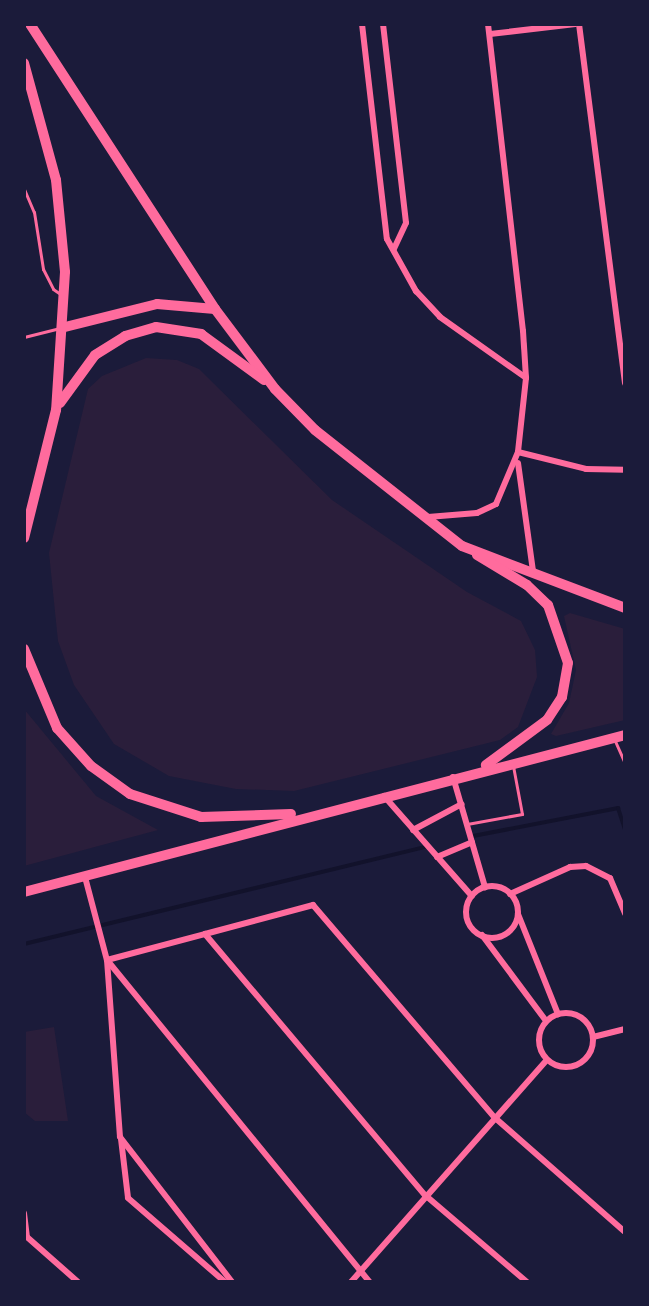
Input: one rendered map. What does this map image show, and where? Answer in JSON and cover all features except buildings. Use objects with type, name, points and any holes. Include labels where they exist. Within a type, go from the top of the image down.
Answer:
[{"type":"main road","points":[[30,24],[215,309],[275,389],[333,447],[421,517],[543,599],[560,626],[568,663],[562,697],[547,720],[477,770]]},
{"type":"main road","points":[[24,63],[56,180],[65,296],[65,327],[56,410],[24,538]]},
{"type":"main road","points":[[65,327],[157,304],[215,309]]},
{"type":"main road","points":[[56,410],[95,355],[113,342],[156,327],[201,334],[275,389]]},
{"type":"main road","points":[[462,546],[625,608]]},
{"type":"main road","points":[[24,649],[57,728],[91,766],[130,794],[201,817],[317,812]]},
{"type":"main road","points":[[24,892],[477,770],[619,736]]},
{"type":"street","points":[[362,24],[381,224],[416,291],[440,317],[526,378]]},
{"type":"street","points":[[383,24],[406,223],[394,249]]},
{"type":"street","points":[[488,24],[526,378],[518,455],[533,571]]},
{"type":"street","points":[[490,34],[577,24],[625,383]]},
{"type":"street","points":[[518,455],[586,469],[625,470]]},
{"type":"street","points":[[421,517],[490,508],[518,455]]},
{"type":"street","points":[[453,777],[485,887]]},
{"type":"street","points":[[384,796],[472,896]]},
{"type":"street","points":[[413,830],[462,804]]},
{"type":"street","points":[[437,857],[472,842]]},
{"type":"street","points":[[485,887],[510,894],[570,867],[586,866],[610,878],[625,914]]},
{"type":"street","points":[[85,877],[107,960],[120,1137],[128,1198],[225,1282]]},
{"type":"street","points":[[485,887],[472,896],[467,918],[546,1021]]},
{"type":"street","points":[[510,894],[558,1014]]},
{"type":"street","points":[[107,960],[313,905],[494,1117],[625,1232]]},
{"type":"street","points":[[482,935],[505,934],[518,914]]},
{"type":"street","points":[[205,934],[425,1195],[527,1282]]},
{"type":"street","points":[[107,960],[359,1273],[370,1282]]},
{"type":"street","points":[[558,1014],[581,1018],[593,1037],[589,1055],[574,1066],[547,1060],[539,1036],[546,1021],[558,1014]]},
{"type":"street","points":[[593,1037],[625,1029]]},
{"type":"street","points":[[351,1282],[547,1060]]},
{"type":"street","points":[[120,1137],[232,1282]]},
{"type":"street","points":[[24,1213],[26,1236],[78,1282]]},
{"type":"lane","points":[[24,189],[34,212],[48,282],[65,296]]},
{"type":"lane","points":[[24,337],[65,327]]},
{"type":"lane","points":[[619,736],[625,763]]},
{"type":"lane","points":[[467,824],[522,814],[512,762]]},
{"type":"shaded area","points":[[146,358],[177,360],[199,369],[332,500],[467,592],[521,621],[535,650],[537,677],[518,727],[500,740],[294,791],[236,789],[169,776],[114,744],[74,685],[58,641],[49,553],[88,389],[102,376]]},
{"type":"shaded area","points":[[570,613],[625,629],[625,720],[556,736],[551,734],[569,703],[576,670],[564,616]]},
{"type":"shaded area","points":[[24,709],[96,796],[158,830],[24,866]]},
{"type":"shaded area","points":[[54,1027],[68,1121],[35,1121],[24,1112],[24,1032]]},
{"type":"waterway","points":[[473,836],[618,808],[625,829]]},
{"type":"waterway","points":[[24,944],[424,847]]}]
